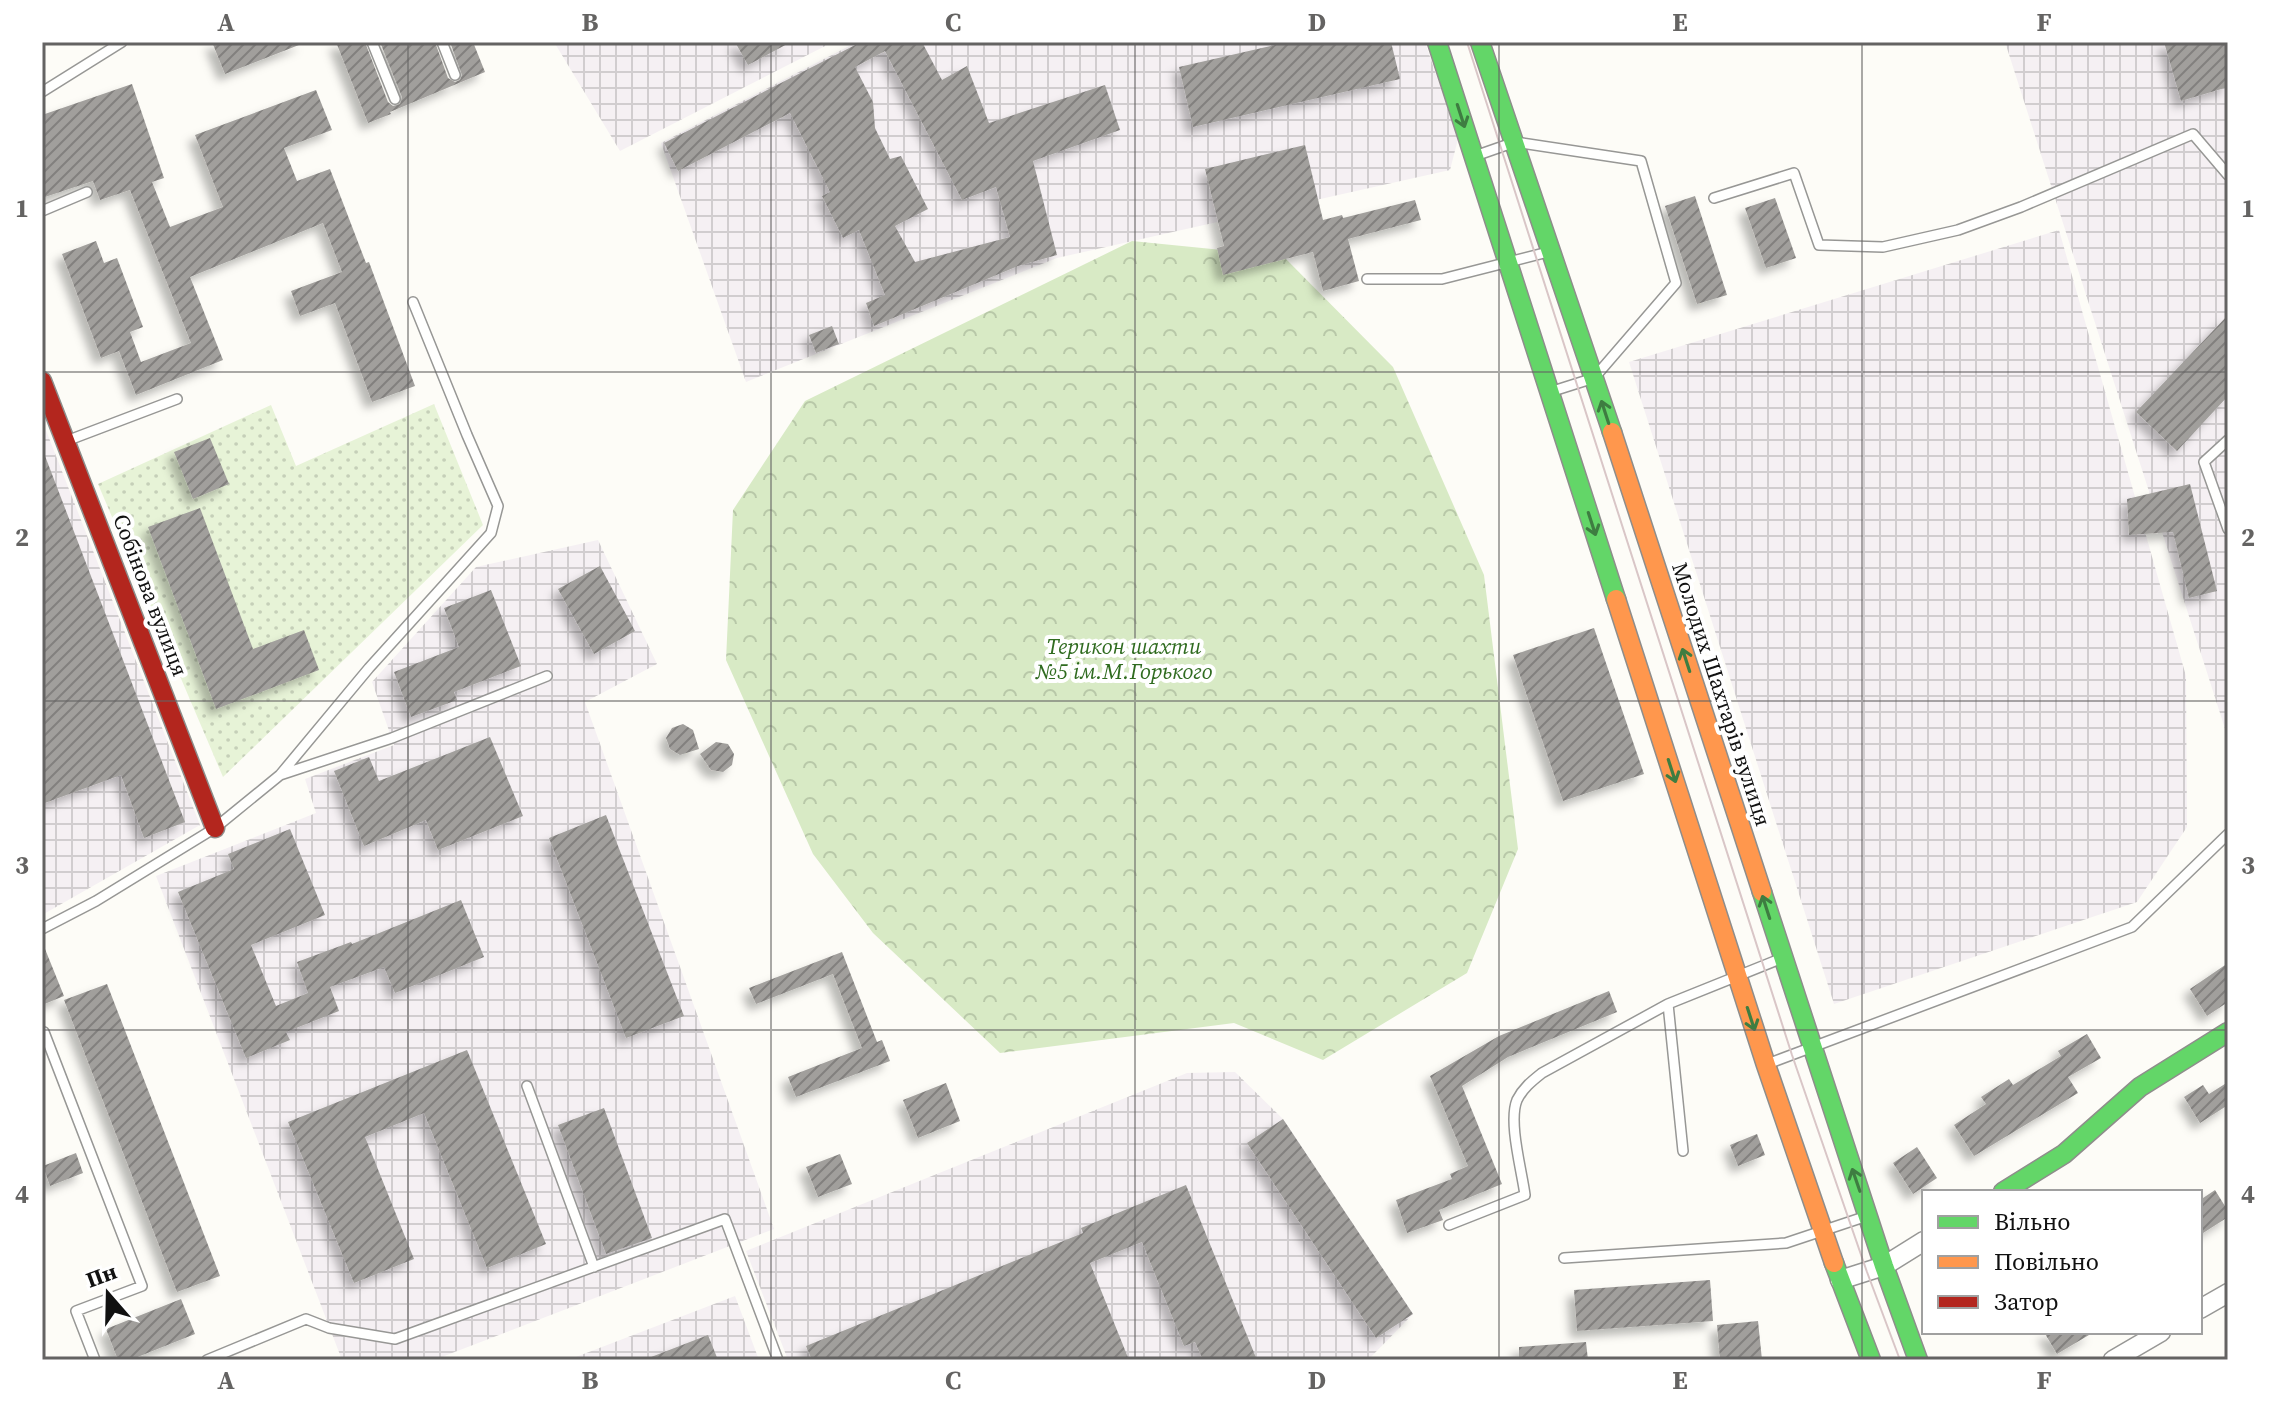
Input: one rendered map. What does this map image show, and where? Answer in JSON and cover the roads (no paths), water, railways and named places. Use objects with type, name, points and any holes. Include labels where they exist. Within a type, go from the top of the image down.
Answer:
[{"type":"main road","points":[[1437,42],[1766,1065],[1871,1360]]},
{"type":"main road","name":"Молодих Шахтарів вулиця","points":[[1480,42],[1594,378],[1884,1266],[1918,1360]]},
{"type":"main road","name":"Собінова вулиця","points":[[42,381],[215,828]]},
{"type":"main road","points":[[2006,1190],[2064,1154],[2140,1087],[2228,1032]]},
{"type":"street","points":[[1840,1280],[1884,1266],[1922,1242]]},
{"type":"street","points":[[2202,1308],[2228,1293]]},
{"type":"street","points":[[2113,1360],[2158,1334]]},
{"type":"lane","points":[[42,92],[122,42]]},
{"type":"lane","points":[[372,42],[395,99]]},
{"type":"lane","points":[[442,42],[455,75]]},
{"type":"lane","points":[[1714,198],[1794,173],[1819,245],[1883,247],[1958,230],[2009,212],[2193,134],[2228,175]]},
{"type":"lane","points":[[1474,156],[1515,142],[1641,161],[1676,283],[1594,378],[1550,392]]},
{"type":"lane","points":[[42,211],[87,192]]},
{"type":"lane","points":[[1367,279],[1442,279],[1551,252]]},
{"type":"lane","points":[[42,929],[96,901],[215,828],[280,775],[369,668],[491,533],[498,506],[413,302]]},
{"type":"lane","points":[[65,441],[177,399]]},
{"type":"lane","points":[[2228,440],[2204,462],[2228,529]]},
{"type":"lane","points":[[280,775],[392,738],[547,676]]},
{"type":"lane","points":[[1766,1065],[2132,927],[2228,834]]},
{"type":"lane","points":[[1449,1225],[1525,1195],[1515,1126],[1516,1103],[1526,1085],[1542,1073],[1668,1004],[1782,958]]},
{"type":"lane","points":[[1668,1004],[1683,1151]]},
{"type":"lane","points":[[42,1033],[142,1286],[76,1311],[95,1360]]},
{"type":"lane","points":[[527,1086],[594,1267]]},
{"type":"lane","points":[[1564,1258],[1786,1243],[1868,1216]]},
{"type":"lane","points":[[207,1360],[306,1319],[329,1328],[395,1339],[725,1219],[778,1360]]},
{"type":"tram line","points":[[1467,42],[1792,1055],[1900,1360]]},
{"type":"park label","name":"Терикон шахти №5 ім.М.Горького","points":[[1124,658]]}]
